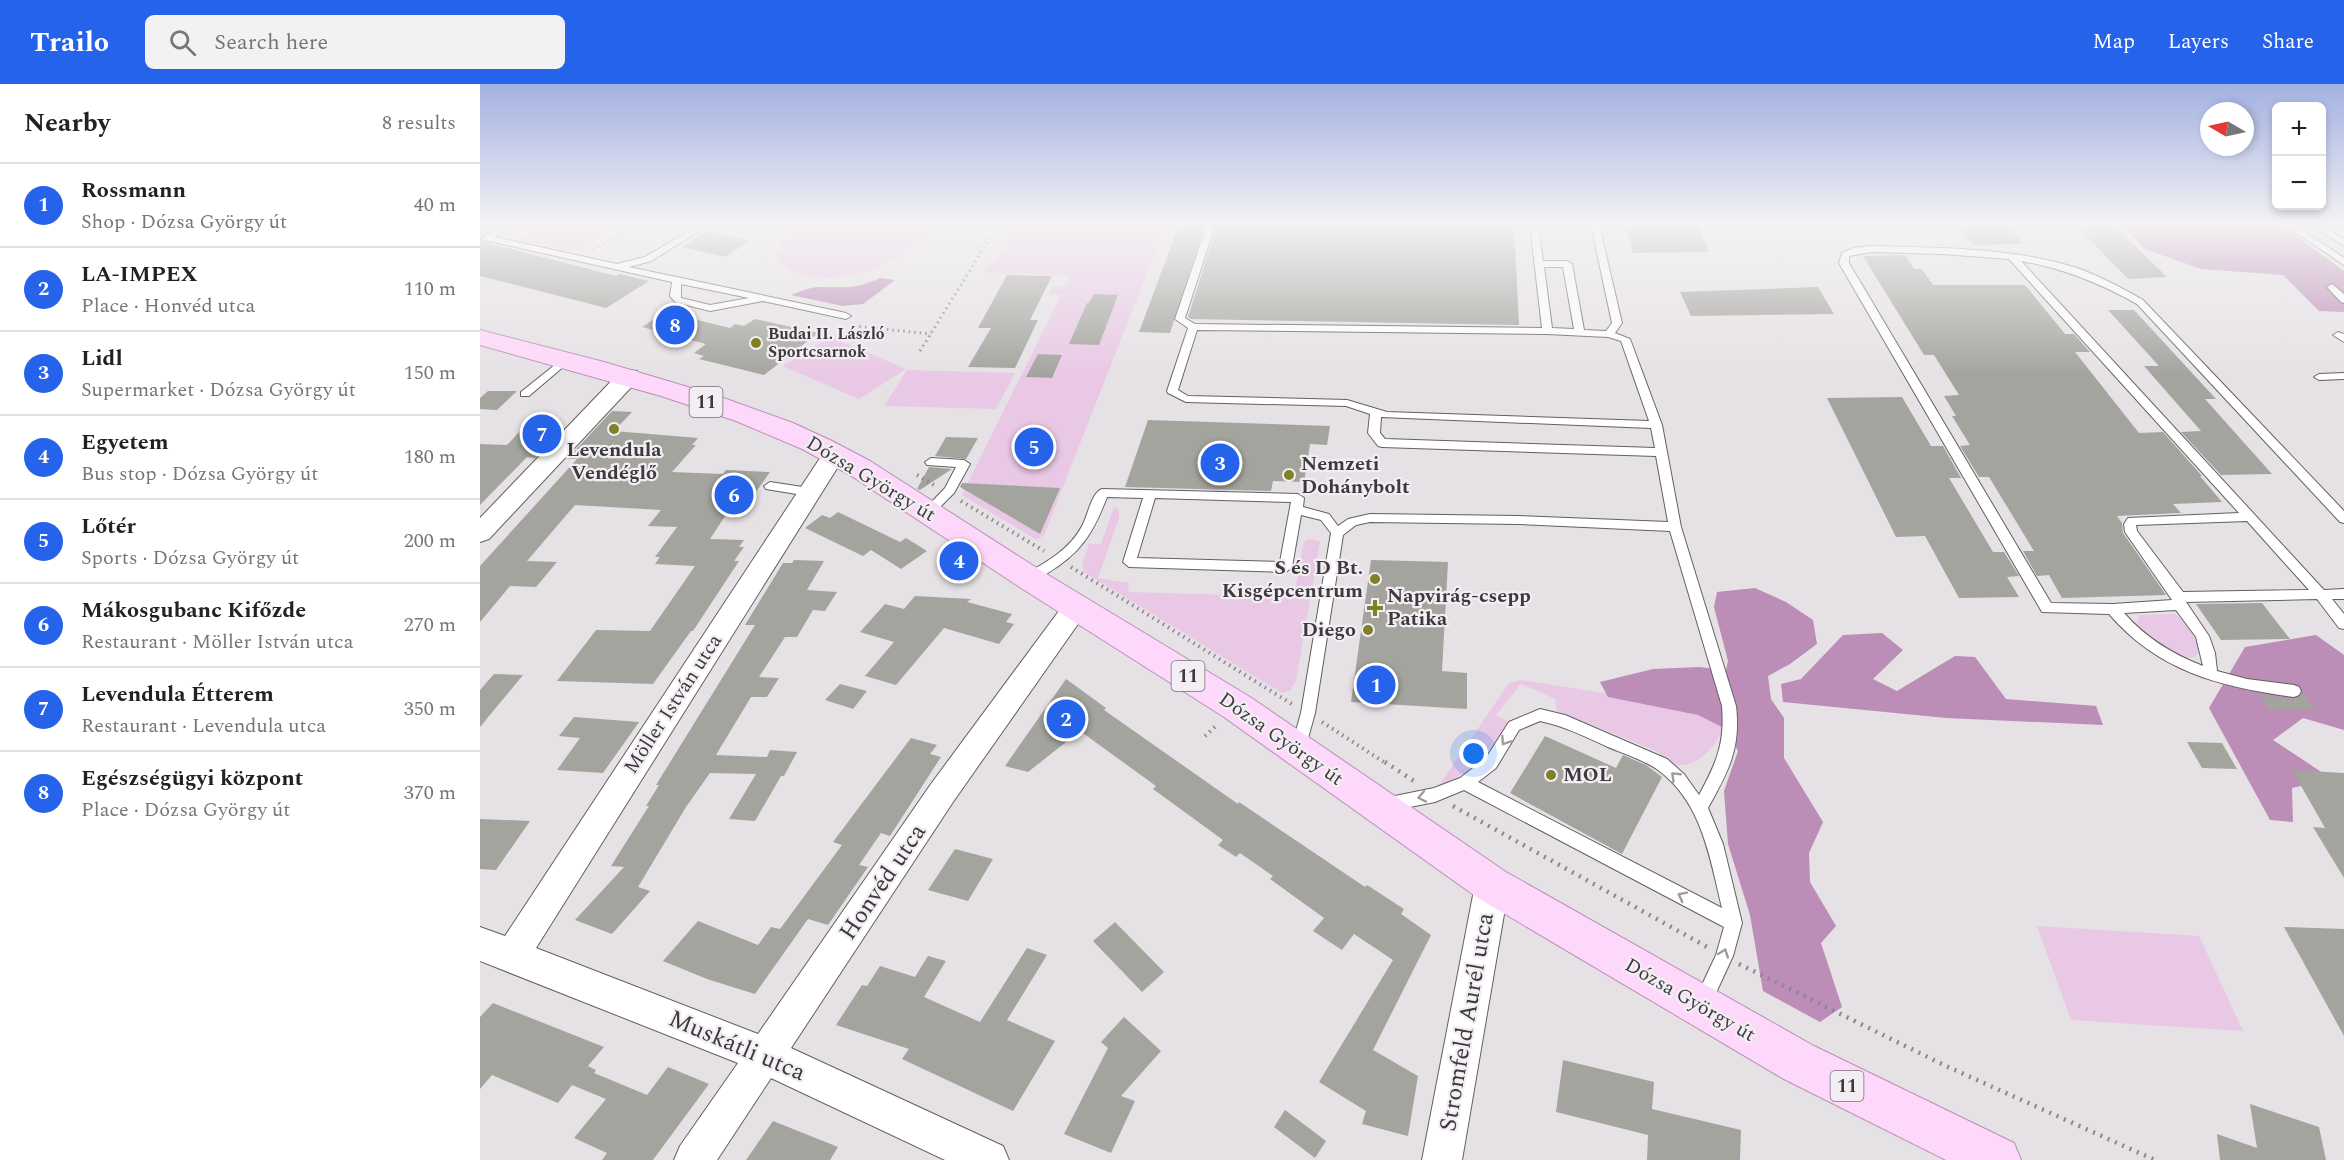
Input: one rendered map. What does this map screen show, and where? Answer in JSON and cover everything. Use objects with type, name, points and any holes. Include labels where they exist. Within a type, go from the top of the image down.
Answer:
[{"type":"main road","name":"Dózsa György út","points":[[480,337],[629,376],[784,429],[834,454],[1237,707],[1492,885],[1798,1062],[1997,1160]]},
{"type":"street","points":[[480,533],[629,376]]},
{"type":"street","name":"Möller István utca","points":[[496,950],[834,454]]},
{"type":"street","name":"Honvéd utca","points":[[694,1160],[942,794],[1076,607]]},
{"type":"street","name":"Stromfeld Aurél utca","points":[[1442,1160],[1492,885]]},
{"type":"street","name":"Muskátli utca","points":[[496,950],[766,1056],[989,1160]]},
{"type":"lane","points":[[658,275],[846,316]]},
{"type":"lane","points":[[1194,275],[1180,319],[1192,327],[1547,331],[1609,334],[1625,339],[1656,425],[1676,527],[1729,706],[1732,728],[1730,750],[1701,808]]},
{"type":"lane","points":[[1540,275],[1547,331]]},
{"type":"lane","points":[[1569,275],[1580,333]]},
{"type":"lane","points":[[1606,275],[1617,323],[1609,334]]},
{"type":"lane","points":[[1852,275],[2047,608],[2113,609],[2179,601],[2344,594]]},
{"type":"lane","points":[[2029,275],[2322,596],[2344,624]]},
{"type":"lane","points":[[2087,275],[2140,302],[2344,519]]},
{"type":"lane","points":[[677,279],[675,296],[678,300],[710,308],[765,298]]},
{"type":"lane","points":[[2332,287],[2344,300]]},
{"type":"lane","points":[[1192,327],[1172,391],[1186,399],[1347,403],[1386,415],[1656,425]]},
{"type":"lane","points":[[549,388],[526,390],[566,359]]},
{"type":"lane","points":[[2319,377],[2344,376]]},
{"type":"lane","points":[[1376,412],[1374,433],[1382,443],[1661,452]]},
{"type":"lane","points":[[928,512],[950,490],[964,464],[931,462]]},
{"type":"lane","points":[[770,486],[809,492]]},
{"type":"lane","points":[[1029,578],[1060,560],[1077,546],[1089,528],[1102,493],[1150,494],[1298,498],[1286,567],[1129,562],[1150,494]]},
{"type":"lane","points":[[1296,509],[1325,518],[1337,533],[1332,576],[1308,714],[1298,749]]},
{"type":"lane","points":[[2210,675],[2207,644],[2201,630],[2131,532],[2130,524],[2132,521],[2250,517]]},
{"type":"lane","points":[[1337,533],[1352,522],[1370,518],[1518,520],[1676,527]]},
{"type":"lane","points":[[2113,609],[2146,644],[2167,658],[2210,675],[2247,686],[2294,691]]},
{"type":"lane","points":[[1377,806],[1435,795],[1465,783],[1491,762],[1514,726],[1540,715],[1560,720],[1662,764],[1679,779],[1701,808],[1715,844],[1734,923],[1724,956],[1701,1006]]},
{"type":"lane","points":[[1465,783],[1734,923]]},
{"type":"path","points":[[920,351],[967,275]]},
{"type":"path","points":[[846,316],[855,327],[931,334]]},
{"type":"path","points":[[1060,560],[1435,795],[1660,923],[1836,1014],[2045,1113],[2155,1160]]},
{"type":"shaded area","points":[[806,275],[848,275],[833,277]]},
{"type":"shaded area","points":[[1071,275],[1146,275],[1044,535],[1037,540],[962,495],[1061,295],[1049,294],[1053,287],[1065,287]]},
{"type":"shaded area","points":[[2283,275],[2344,275],[2344,312],[2319,311]]},
{"type":"shaded area","points":[[880,278],[895,280],[863,304],[843,306],[791,295],[816,287],[856,286]]},
{"type":"shaded area","points":[[831,337],[906,369],[859,399],[783,366]]},
{"type":"shaded area","points":[[907,370],[1015,373],[996,409],[884,406]]},
{"type":"shaded area","points":[[1114,507],[1119,510],[1119,518],[1098,578],[1129,583],[1128,592],[1294,597],[1303,545],[1306,540],[1312,539],[1320,542],[1296,681],[1290,691],[1282,693],[1084,572],[1082,564],[1089,544],[1101,544]]},
{"type":"shaded area","points":[[1755,588],[1786,602],[1813,620],[1817,644],[1790,664],[1768,676],[1771,699],[1784,718],[1784,758],[1823,822],[1809,853],[1810,882],[1836,926],[1821,943],[1842,1007],[1820,1022],[1763,991],[1750,915],[1728,844],[1724,791],[1738,751],[1726,729],[1698,715],[1608,697],[1600,682],[1653,669],[1699,667],[1726,670],[1728,661],[1714,607],[1717,592]]},
{"type":"shaded area","points":[[2175,614],[2196,639],[2200,650],[2195,657],[2178,656],[2163,649],[2137,627],[2139,615]]},
{"type":"shaded area","points":[[1882,633],[1903,650],[1873,679],[1897,691],[1955,656],[1975,657],[2006,699],[2096,706],[2103,725],[1946,718],[1783,702],[1781,684],[1801,679],[1843,635]]},
{"type":"shaded area","points":[[2316,635],[2344,655],[2344,730],[2303,718],[2273,740],[2332,779],[2292,788],[2293,822],[2270,820],[2209,708],[2245,647]]},
{"type":"shaded area","points":[[1520,680],[1725,712],[1719,736],[1706,754],[1690,764],[1673,764],[1659,752],[1557,711],[1555,699],[1521,684],[1496,715],[1510,723],[1474,768],[1438,787],[1509,683]]},
{"type":"shaded area","points":[[2037,926],[2199,936],[2243,1031],[2071,1020]]},
{"type":"building","points":[[625,275],[649,281],[606,308],[480,276]]},
{"type":"building","points":[[1007,275],[1052,276],[1030,320],[1038,320],[1015,368],[968,367],[991,328],[978,328]]},
{"type":"building","points":[[1160,275],[1189,275],[1170,333],[1139,332]]},
{"type":"building","points":[[1201,275],[1517,275],[1519,325],[1191,319],[1188,317]]},
{"type":"building","points":[[1875,275],[1926,275],[1933,285],[2025,285],[2065,334],[2074,334],[2090,352],[2075,352],[2139,433],[2163,432],[2222,502],[2173,504],[2181,513],[2117,516],[2122,523],[2123,533],[2166,595],[2062,598],[2049,575],[2037,576],[2023,551],[2034,551],[1989,477],[1979,477],[1960,446],[1970,445],[1952,416],[1956,416],[1944,396],[1959,395],[1934,355],[1924,355]]},
{"type":"building","points":[[2124,275],[2167,277],[2128,279]]},
{"type":"building","points":[[1818,287],[1834,314],[1691,316],[1680,292]]},
{"type":"building","points":[[1094,294],[1118,295],[1099,345],[1069,344],[1087,303]]},
{"type":"building","points":[[2108,310],[2134,310],[2216,399],[2205,399],[2272,474],[2221,475],[2181,432],[2201,431],[2144,366],[2159,366]]},
{"type":"building","name":"Budai II. László Sportcsarnok","points":[[665,312],[730,328],[735,324],[744,326],[755,319],[818,333],[764,375],[699,359],[704,356],[694,353],[706,344],[642,327]]},
{"type":"building","points":[[1038,354],[1062,355],[1052,378],[1026,377]]},
{"type":"building","points":[[488,391],[517,391],[497,410],[480,409],[480,398]]},
{"type":"building","points":[[1902,397],[1931,446],[1943,446],[1961,478],[1949,478],[1993,552],[2004,552],[2019,576],[2007,577],[2019,597],[1959,598],[1925,536],[1896,537],[1827,398]]},
{"type":"building","points":[[612,411],[632,412],[614,431],[698,438],[692,445],[696,445],[672,472],[723,474],[726,470],[770,472],[749,502],[735,501],[710,539],[744,540],[739,547],[744,547],[734,561],[739,561],[693,631],[653,684],[557,681],[596,630],[650,631],[695,566],[655,564],[660,557],[655,557],[677,527],[648,526],[661,510],[575,505],[527,561],[557,562],[536,587],[510,586],[480,622],[480,566],[577,459],[567,459]]},
{"type":"building","points":[[1148,420],[1330,426],[1327,445],[1310,444],[1304,482],[1273,481],[1271,491],[1125,487]]},
{"type":"building","points":[[523,428],[562,429],[535,458],[527,457],[480,505],[480,444],[507,445]]},
{"type":"building","points":[[946,437],[978,438],[966,459],[935,456]]},
{"type":"building","points":[[929,467],[952,469],[920,490],[917,489]]},
{"type":"building","points":[[962,483],[1060,488],[1040,534],[960,487]]},
{"type":"building","points":[[838,512],[900,542],[906,538],[927,551],[901,569],[871,550],[863,556],[805,528],[822,515],[830,518]]},
{"type":"building","points":[[794,560],[824,561],[807,590],[837,592],[825,611],[813,610],[797,637],[785,637],[759,677],[779,678],[767,697],[751,697],[716,755],[767,757],[770,750],[797,752],[784,776],[781,776],[755,821],[729,819],[756,774],[710,773],[686,807],[638,887],[650,891],[612,934],[575,920],[624,867],[611,866],[649,806],[646,806],[659,785],[656,785],[755,625],[745,625],[783,563],[792,563]]},
{"type":"building","points":[[1371,560],[1448,562],[1442,671],[1467,673],[1467,709],[1351,702]]},
{"type":"building","points":[[915,596],[971,599],[967,602],[1012,614],[1006,622],[1014,624],[999,644],[944,628],[896,685],[865,676],[894,642],[860,632],[885,604],[904,609]]},
{"type":"building","points":[[2262,603],[2290,639],[2221,640],[2196,604]]},
{"type":"building","points":[[494,674],[523,675],[480,727],[480,690]]},
{"type":"building","points":[[1066,679],[1106,708],[1104,710],[1238,804],[1239,802],[1365,887],[1367,885],[1404,909],[1401,914],[1431,935],[1373,1050],[1418,1076],[1408,1136],[1362,1124],[1366,1111],[1319,1082],[1393,960],[1354,934],[1342,950],[1313,931],[1324,918],[1270,879],[1273,876],[1240,853],[1236,857],[1218,845],[1223,840],[1153,789],[1156,786],[1080,731],[1028,772],[1005,766]]},
{"type":"building","points":[[840,684],[867,691],[853,709],[825,700]]},
{"type":"building","points":[[2302,693],[2316,710],[2270,710],[2258,694],[2294,699]]},
{"type":"building","points":[[574,717],[639,722],[603,773],[557,770],[580,738],[559,736]]},
{"type":"building","points":[[1545,736],[1616,768],[1623,755],[1646,765],[1662,777],[1622,854],[1510,793]]},
{"type":"building","points":[[911,738],[937,745],[930,754],[941,757],[890,836],[881,833],[859,865],[868,867],[828,925],[808,919],[755,994],[707,979],[663,961],[698,921],[758,945],[771,927],[780,929],[842,845],[833,842]]},
{"type":"building","points":[[2187,742],[2222,743],[2237,769],[2202,768]]},
{"type":"building","points":[[2292,770],[2344,773],[2344,878],[2313,827],[2325,828]]},
{"type":"building","points":[[480,819],[530,821],[496,870],[480,869]]},
{"type":"building","points":[[955,849],[993,859],[968,901],[928,890]]},
{"type":"building","points":[[1115,922],[1164,972],[1142,992],[1093,941]]},
{"type":"building","points":[[2284,927],[2344,929],[2344,1036]]},
{"type":"building","points":[[1027,948],[1047,955],[1007,1020],[1055,1041],[1013,1111],[902,1059],[909,1049],[836,1025],[862,985],[867,986],[880,966],[915,977],[928,956],[946,961],[924,997],[980,1022]]},
{"type":"building","points":[[493,1003],[604,1047],[588,1066],[596,1070],[594,1073],[647,1095],[668,1067],[709,1084],[653,1160],[602,1160],[607,1153],[574,1138],[606,1099],[572,1085],[558,1103],[492,1075],[480,1089],[480,1017]]},
{"type":"building","points":[[1124,1017],[1161,1051],[1121,1096],[1135,1101],[1111,1153],[1064,1134],[1108,1048],[1101,1042]]},
{"type":"building","points":[[1563,1060],[1654,1082],[1652,1109],[1741,1130],[1740,1160],[1647,1160],[1648,1135],[1556,1112]]},
{"type":"building","points":[[2250,1104],[2319,1127],[2326,1160],[2220,1160],[2217,1134],[2257,1148]]},
{"type":"building","points":[[1285,1110],[1326,1141],[1315,1158],[1274,1127]]},
{"type":"building","points":[[773,1121],[838,1147],[830,1160],[746,1160]]},
{"type":"place","name":"Egészségügyi központ","points":[[675,325]]},
{"type":"place","name":"Budai II. László Sportcsarnok","points":[[756,343]]},
{"type":"place","name":"Levendula Vendéglő","points":[[614,429]]},
{"type":"place","name":"Levendula Étterem","points":[[542,434]]},
{"type":"place","name":"Lőtér","points":[[1034,447]]},
{"type":"place","name":"Lidl","points":[[1220,463]]},
{"type":"place","name":"Nemzeti Dohánybolt","points":[[1289,475]]},
{"type":"place","name":"Mákosgubanc Kifőzde","points":[[734,495]]},
{"type":"place","name":"Egyetem","points":[[959,561]]},
{"type":"place","name":"S és D Bt. Kisgépcentrum","points":[[1375,579]]},
{"type":"place","name":"Napvirág-csepp Patika","points":[[1375,608]]},
{"type":"place","name":"Diego","points":[[1368,630]]},
{"type":"place","name":"Rossmann","points":[[1376,685]]},
{"type":"place","name":"LA-IMPEX","points":[[1066,719]]},
{"type":"place","name":"MOL","points":[[1551,775]]}]
